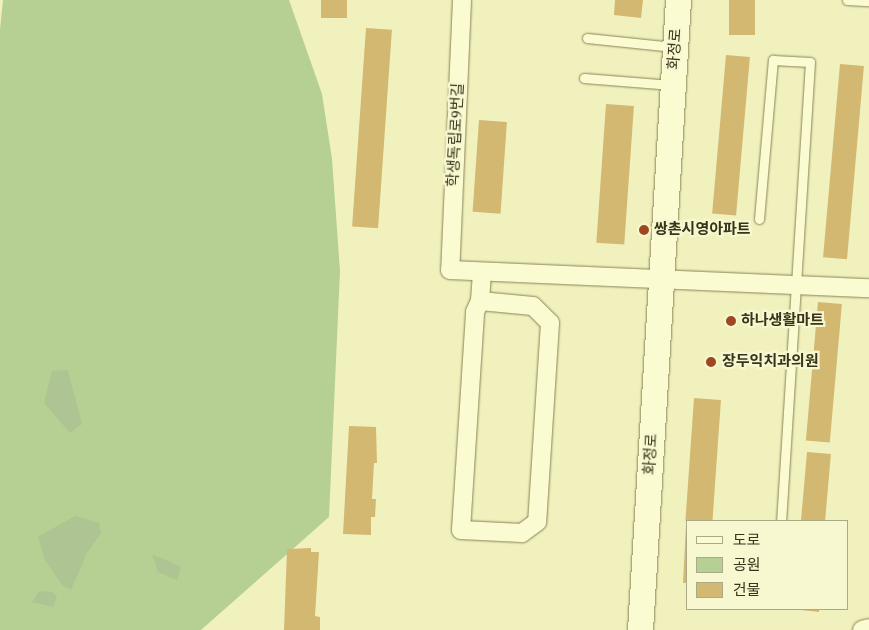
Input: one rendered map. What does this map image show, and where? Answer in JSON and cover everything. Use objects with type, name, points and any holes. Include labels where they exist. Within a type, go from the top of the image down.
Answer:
[{"type":"street","name":"학생독립로9번길","points":[[462,0],[450,270],[482,272]]},
{"type":"street","name":"화정로","points":[[640,630],[678,0]]},
{"type":"street","points":[[480,302],[533,306],[550,323],[537,522],[522,533],[461,530],[475,312],[480,302],[482,272],[869,288]]},
{"type":"street","points":[[862,630],[869,628]]},
{"type":"lane","points":[[847,0],[869,1]]},
{"type":"lane","points":[[587,38],[675,47]]},
{"type":"lane","points":[[759,219],[773,60],[810,62],[781,520]]},
{"type":"lane","points":[[584,78],[672,85]]},
{"type":"green space","points":[[3,0],[289,0],[322,94],[332,159],[340,271],[329,517],[201,630],[0,630],[0,30]]},
{"type":"green space","points":[[68,370],[82,424],[70,433],[44,403],[52,371]]},
{"type":"green space","points":[[75,516],[99,523],[101,533],[87,553],[71,590],[62,585],[45,560],[38,537]]},
{"type":"green space","points":[[152,554],[181,567],[177,580],[158,572]]},
{"type":"green space","points":[[39,591],[52,592],[57,596],[53,607],[32,602]]},
{"type":"building","points":[[321,0],[347,0],[347,18],[321,18]]},
{"type":"building","points":[[615,0],[643,0],[641,18],[614,15]]},
{"type":"building","points":[[729,0],[755,0],[755,35],[729,35]]},
{"type":"building","points":[[366,28],[392,30],[378,228],[352,227]]},
{"type":"building","points":[[726,55],[750,57],[736,215],[712,213]]},
{"type":"building","points":[[840,64],[864,66],[847,259],[823,257]]},
{"type":"building","points":[[606,104],[634,106],[624,245],[596,243]]},
{"type":"building","points":[[479,120],[507,122],[501,214],[473,212]]},
{"type":"building","points":[[818,302],[842,304],[830,443],[806,440]]},
{"type":"building","points":[[694,398],[721,400],[713,520],[685,521]]},
{"type":"building","points":[[349,426],[376,427],[377,463],[374,463],[372,499],[376,499],[375,517],[371,517],[371,535],[343,534]]},
{"type":"building","points":[[807,452],[831,454],[825,520],[801,520]]},
{"type":"building","points":[[686,525],[686,583],[683,583]]},
{"type":"building","points":[[311,548],[311,552],[319,552],[315,616],[320,617],[320,630],[284,630],[287,549]]},
{"type":"building","points":[[801,610],[819,610],[819,612]]},
{"type":"place","name":"쌍촌시영아파트","points":[[644,230]]},
{"type":"place","name":"하나생활마트","points":[[731,321]]},
{"type":"place","name":"장두익치과의원","points":[[711,362]]}]
